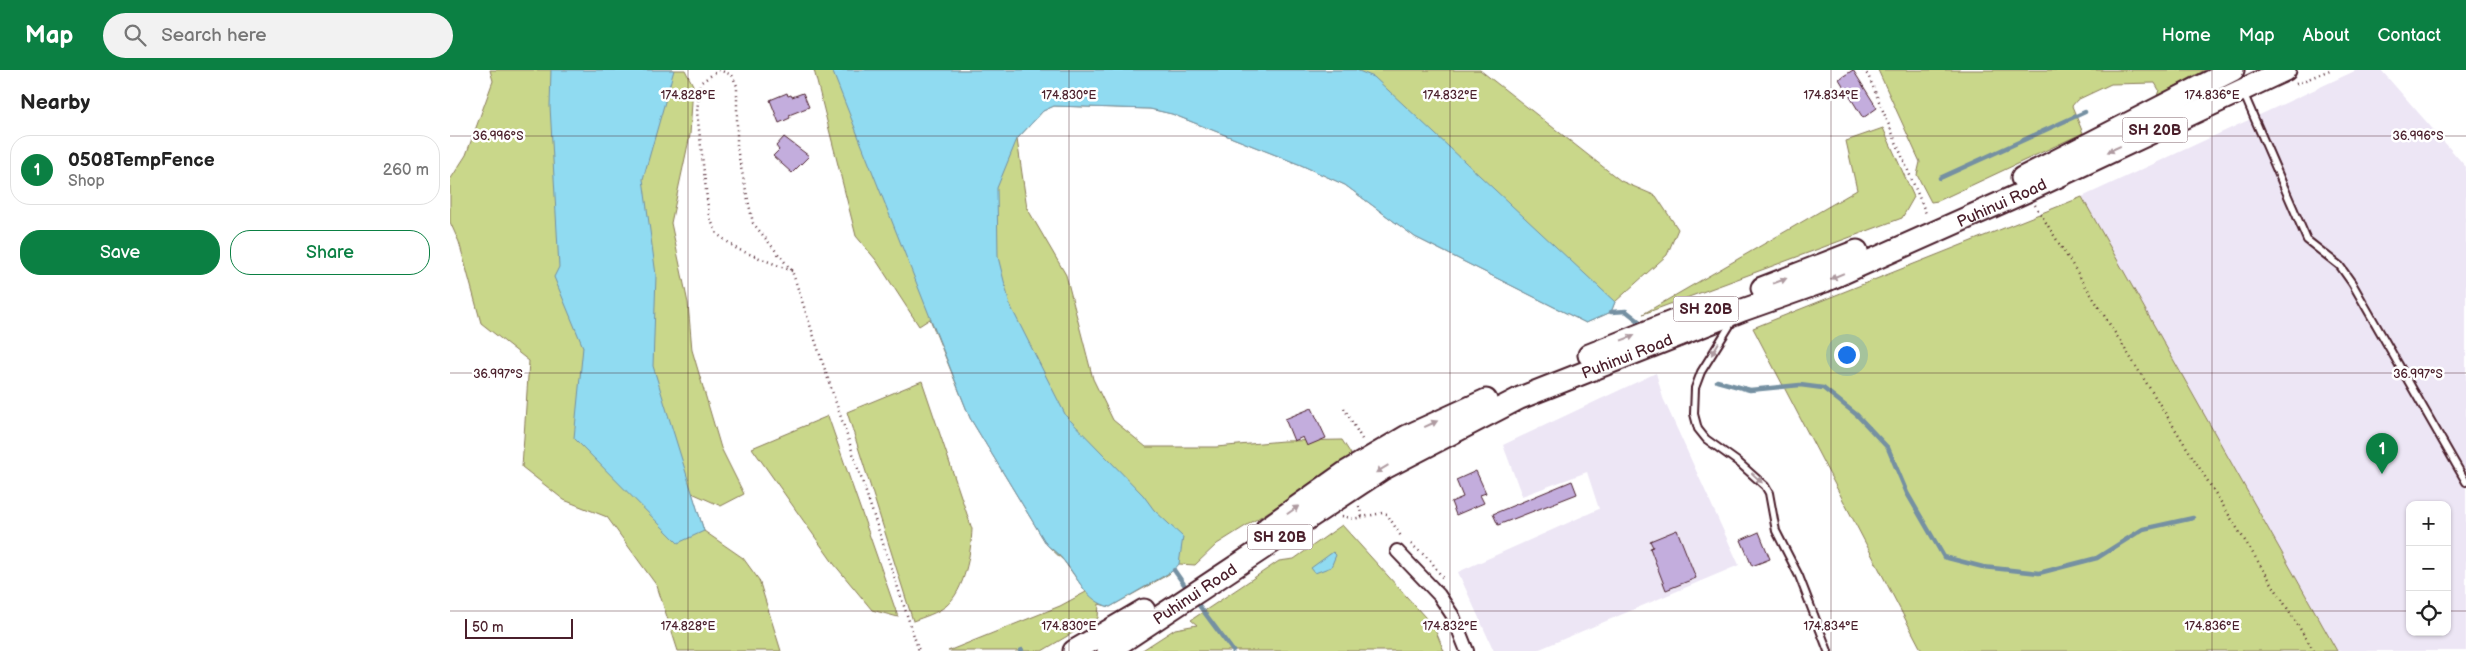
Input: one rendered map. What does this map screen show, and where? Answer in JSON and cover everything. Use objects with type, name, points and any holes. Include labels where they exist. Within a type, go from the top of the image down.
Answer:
[{"type":"highway","name":"Puhinui Road","points":[[1199,583],[1346,472],[1407,436],[1623,340],[1845,256],[1929,221],[2237,80],[2285,70]]},
{"type":"highway","name":"Puhinui Road","points":[[1074,651],[1177,597],[1381,470],[1536,391],[1743,310],[1825,281],[2026,192],[2237,80]]},
{"type":"highway","name":"Puhinui Road","points":[[1108,651],[1177,597]]},
{"type":"street","points":[[1397,551],[1438,595],[1453,616],[1467,651]]},
{"type":"lane","points":[[2237,80],[2307,240],[2340,266],[2352,283],[2466,482]]},
{"type":"lane","points":[[1743,310],[1728,327],[1701,372],[1695,388],[1694,414],[1698,428],[1706,439],[1738,462],[1765,486],[1769,493],[1776,531],[1798,576],[1828,651]]},
{"type":"path","points":[[792,271],[737,249],[717,234],[709,216],[697,112],[700,83],[719,70],[732,74],[737,86],[737,149],[753,223],[792,271],[919,651]]},
{"type":"path","points":[[1863,70],[1868,75],[1929,221]]},
{"type":"path","points":[[2026,192],[2314,651]]},
{"type":"path","points":[[1344,408],[1372,457]]},
{"type":"path","points":[[1359,504],[1362,517]]},
{"type":"path","points":[[1341,516],[1353,519],[1374,513],[1387,514],[1401,537],[1431,561],[1447,585]]},
{"type":"shaded area","points":[[2357,70],[2381,70],[2466,167],[2466,651],[2337,651],[2082,197]]},
{"type":"shaded area","points":[[1656,373],[1663,398],[1739,565],[1535,651],[1494,651],[1458,572],[1599,509],[1587,472],[1522,496],[1503,445]]},
{"type":"green space","points":[[490,70],[685,70],[693,85],[690,135],[671,223],[688,303],[692,350],[721,448],[744,494],[721,506],[692,493],[704,531],[743,558],[759,580],[781,651],[678,651],[657,586],[607,517],[564,500],[522,467],[529,361],[481,323],[459,242],[450,222],[450,180],[466,155],[493,81]]},
{"type":"green space","points":[[814,70],[1480,70],[1621,181],[1656,196],[1678,229],[1667,255],[1615,302],[1611,312],[1586,323],[1415,237],[1345,185],[1301,165],[1172,114],[1150,109],[1054,106],[1043,111],[1017,139],[1027,208],[1066,275],[1093,379],[1113,420],[1146,447],[1216,447],[1283,441],[1342,440],[1351,454],[1338,468],[1217,544],[1195,565],[1179,564],[1169,574],[1110,607],[1099,604],[1098,618],[1042,651],[948,651],[1060,606],[1086,592],[1064,561],[1047,545],[970,418],[930,319],[919,326],[876,260],[856,236]]},
{"type":"green space","points":[[1878,70],[2205,70],[2157,96],[2159,90],[2155,83],[2111,84],[2077,100],[2072,106],[2083,133],[1938,201],[1931,202],[1917,175],[1920,162]]},
{"type":"green space","points":[[1883,128],[1914,197],[1902,218],[1643,314],[1857,190],[1846,141]]},
{"type":"green space","points":[[2082,197],[2337,651],[1922,651],[1753,328]]},
{"type":"green space","points":[[922,381],[972,529],[966,570],[953,599],[939,611],[913,621],[847,412]]},
{"type":"green space","points":[[828,416],[898,617],[872,610],[834,564],[752,448]]},
{"type":"green space","points":[[1342,525],[1434,627],[1444,651],[1141,651],[1175,629],[1197,625],[1191,620],[1279,561],[1294,559]]},
{"type":"water","points":[[551,70],[674,70],[643,179],[656,275],[653,366],[704,531],[678,543],[574,438],[583,347],[554,277],[559,267],[550,106]]},
{"type":"water","points":[[832,70],[1356,70],[1374,77],[1615,302],[1611,312],[1586,323],[1415,237],[1345,185],[1301,165],[1172,114],[1150,109],[1054,106],[1043,111],[1017,139],[997,188],[998,257],[1010,305],[1066,416],[1143,495],[1154,510],[1183,537],[1179,564],[1174,570],[1110,607],[1089,595],[1062,559],[1047,545],[970,418]]},
{"type":"water","points":[[1333,552],[1336,555],[1331,567],[1315,573],[1311,568]]},
{"type":"building","points":[[1853,70],[1877,108],[1863,118],[1839,79]]},
{"type":"building","points":[[787,93],[788,96],[791,95],[792,97],[803,93],[809,107],[789,115],[790,118],[779,123],[770,100]]},
{"type":"building","points":[[784,137],[809,156],[792,173],[773,156],[779,150],[776,146]]},
{"type":"building","points":[[1312,408],[1326,438],[1307,446],[1303,437],[1294,441],[1285,419]]},
{"type":"building","points":[[1476,471],[1486,493],[1480,495],[1484,503],[1456,515],[1451,502],[1463,497],[1456,480]]},
{"type":"building","points":[[1572,481],[1577,494],[1498,525],[1493,514]]},
{"type":"building","points":[[1677,530],[1696,578],[1666,590],[1650,548],[1653,547],[1650,541]]},
{"type":"building","points":[[1759,532],[1770,559],[1752,566],[1741,540]]},
{"type":"waterway","points":[[1940,178],[2085,112]]},
{"type":"waterway","points":[[1611,312],[1626,311],[1640,322]]},
{"type":"waterway","points":[[1717,381],[1750,390],[1800,385],[1823,388],[1857,415],[1888,448],[1907,493],[1944,557],[1983,567],[2039,573],[2097,558],[2143,529],[2193,518]]},
{"type":"waterway","points":[[1174,570],[1188,590]]},
{"type":"waterway","points":[[1195,600],[1233,651]]},
{"type":"place","name":"0508TempFence","points":[[2382,474]]}]
